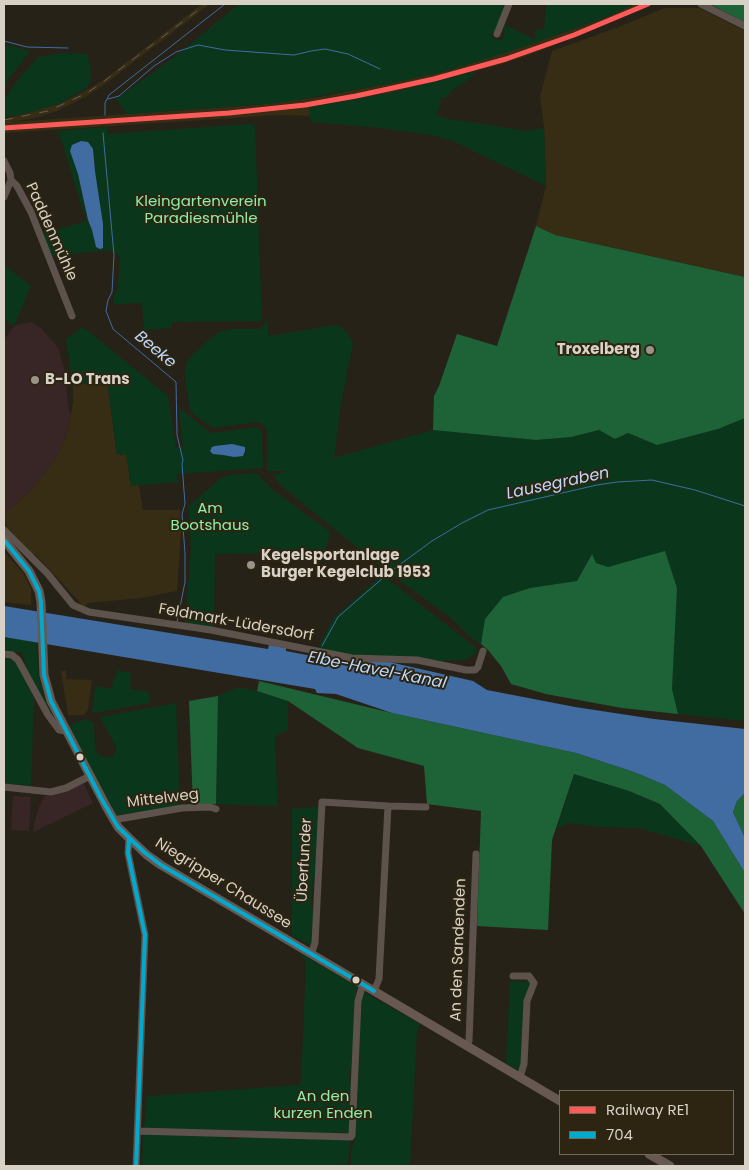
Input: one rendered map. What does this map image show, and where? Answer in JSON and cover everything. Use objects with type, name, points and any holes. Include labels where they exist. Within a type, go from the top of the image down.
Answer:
[{"type":"main road","name":"Niegripper Chaussee","points":[[4,540],[24,562],[33,577],[38,591],[41,607],[44,675],[48,694],[114,820],[129,838],[147,856],[161,865],[559,1100]]},
{"type":"main road","points":[[651,1155],[670,1166]]},
{"type":"street","points":[[497,34],[508,4]]},
{"type":"street","points":[[701,4],[745,26]]},
{"type":"street","name":"Paddenmühle","points":[[4,161],[11,180],[17,186],[30,212],[72,316]]},
{"type":"street","points":[[4,197],[11,180]]},
{"type":"street","name":"Feldmark-Lüdersdorf","points":[[4,530],[47,573],[64,596],[76,608],[89,612],[176,625],[352,658],[417,660],[466,670],[475,670],[478,667],[484,651]]},
{"type":"street","points":[[4,654],[12,655],[18,660],[48,715],[59,730],[66,731]]},
{"type":"street","points":[[4,787],[51,792],[66,788],[90,776]]},
{"type":"street","name":"Überfunder","points":[[311,954],[315,943],[322,802],[426,807]]},
{"type":"street","points":[[374,991],[379,979],[388,806]]},
{"type":"street","name":"Mittelweg","points":[[114,820],[182,808],[210,807],[216,809]]},
{"type":"street","points":[[129,838],[128,853],[145,935],[136,1166]]},
{"type":"street","name":"An den Sandenden","points":[[467,1046],[469,1041],[476,854]]},
{"type":"street","points":[[514,976],[529,976],[534,983],[528,1001],[524,1064],[520,1077]]},
{"type":"street","points":[[138,1131],[351,1137],[358,1001],[363,984]]},
{"type":"shaded area","points":[[202,4],[210,4],[87,96],[57,111],[35,118],[11,122],[257,105],[319,97],[450,70],[604,18],[634,4],[655,4],[532,54],[495,66],[390,93],[309,107],[309,116],[279,115],[4,133],[4,119],[59,104],[85,91],[102,81]]},
{"type":"shaded area","points":[[664,8],[699,8],[745,31],[745,277],[555,235],[536,226],[546,186],[544,128],[540,97],[552,51]]},
{"type":"shaded area","points":[[31,322],[42,329],[58,348],[64,368],[69,411],[71,412],[68,431],[59,453],[34,487],[4,515],[4,340],[14,326]]},
{"type":"shaded area","points":[[107,381],[117,455],[126,454],[131,485],[139,485],[143,510],[180,510],[181,531],[177,591],[141,598],[88,603],[84,607],[35,554],[33,556],[7,530],[4,515],[34,487],[59,453],[68,431],[73,402],[73,385]]},
{"type":"shaded area","points":[[4,552],[24,574],[31,589],[31,605],[4,602]]},
{"type":"shaded area","points":[[61,671],[66,671],[66,679],[92,680],[88,710],[84,715],[68,715]]},
{"type":"shaded area","points":[[83,782],[93,803],[34,832],[33,827],[39,807],[45,796],[55,795]]},
{"type":"shaded area","points":[[13,796],[31,797],[29,831],[11,830]]},
{"type":"green space","points":[[239,4],[507,4],[496,30],[491,35],[493,39],[501,41],[505,33],[502,23],[535,40],[536,29],[544,30],[546,4],[634,4],[604,18],[520,48],[450,70],[392,83],[279,103],[127,114],[116,99],[177,55]]},
{"type":"green space","points":[[710,4],[745,4],[745,22]]},
{"type":"green space","points":[[4,44],[30,51],[4,85]]},
{"type":"green space","points":[[62,53],[88,54],[91,76],[90,83],[86,88],[59,104],[28,113],[4,117],[4,100],[17,81],[38,57]]},
{"type":"green space","points":[[478,71],[451,91],[446,98],[440,98],[440,106],[436,114],[443,118],[526,131],[544,128],[546,186],[453,141],[431,135],[372,127],[312,122],[309,116],[309,107],[390,93]]},
{"type":"green space","name":"Kleingartenverein Paradiesmühle","points":[[251,124],[255,126],[262,321],[172,322],[172,328],[144,330],[142,303],[114,304],[113,298],[118,289],[120,256],[110,250],[51,256],[43,234],[86,221],[57,131],[107,127],[107,134]],"holes":[[[93,149],[103,224],[103,248],[96,247],[92,230],[87,220],[78,174],[70,151]]]},
{"type":"green space","points":[[536,226],[555,235],[745,277],[745,418],[718,429],[657,445],[628,433],[615,439],[599,430],[571,437],[536,440],[433,430],[434,396],[457,334],[497,346]]},
{"type":"green space","points":[[4,265],[31,286],[14,326],[4,318]]},
{"type":"green space","points":[[267,317],[269,336],[336,325],[346,331],[350,337],[353,344],[341,403],[334,458],[433,430],[536,440],[571,437],[599,430],[615,439],[628,433],[657,445],[718,429],[745,418],[745,721],[678,714],[672,689],[677,588],[665,552],[608,567],[596,563],[591,555],[577,581],[530,588],[482,640],[481,644],[470,637],[451,618],[379,565],[279,484],[273,475],[290,471],[267,471],[267,439],[266,428],[263,424],[256,422],[213,428],[194,415],[190,409],[186,387],[185,368],[189,358],[217,333],[231,329],[260,329],[264,326]]},
{"type":"green space","points":[[83,327],[168,396],[176,447],[183,447],[179,408],[211,433],[256,427],[260,429],[262,432],[263,468],[176,474],[179,482],[131,486],[126,454],[117,455],[107,381],[73,385],[66,339]]},
{"type":"green space","name":"Am Bootshaus","points":[[256,473],[273,490],[331,533],[320,564],[272,551],[271,553],[215,554],[214,628],[185,623],[191,549],[188,507],[221,478],[230,475]]},
{"type":"green space","points":[[665,551],[677,588],[672,689],[678,714],[622,708],[546,694],[511,684],[501,666],[481,644],[485,619],[503,597],[530,588],[577,581],[592,554],[596,563],[608,567]]},
{"type":"green space","points":[[382,575],[475,647],[477,650],[475,654],[464,660],[435,661],[404,656],[357,656],[318,647],[334,618]]},
{"type":"green space","points":[[4,637],[36,642],[39,677],[43,695],[56,723],[30,678],[22,652],[4,652]]},
{"type":"green space","points":[[4,656],[19,667],[34,698],[31,786],[4,783]]},
{"type":"green space","points":[[117,670],[131,673],[130,689],[149,692],[150,703],[92,713],[95,686],[112,689],[113,679],[116,679]]},
{"type":"green space","points":[[259,681],[392,713],[576,753],[634,772],[665,785],[713,821],[745,873],[745,914],[701,846],[660,804],[629,791],[574,774],[552,840],[548,930],[477,926],[481,811],[427,804],[424,766],[358,748],[288,701],[257,691]]},
{"type":"green space","points":[[239,687],[288,701],[288,730],[278,734],[275,739],[278,806],[216,804],[218,696]]},
{"type":"green space","points":[[218,696],[216,804],[193,806],[189,701]]},
{"type":"green space","points":[[176,703],[180,806],[116,815],[69,729],[71,724],[86,719],[94,724],[95,749],[100,756],[108,758],[114,755],[116,751],[115,745],[100,717]]},
{"type":"green space","points":[[574,774],[629,791],[660,804],[701,846],[639,828],[599,827],[568,823],[557,829]]},
{"type":"green space","points":[[745,793],[745,838],[733,812],[737,801]]},
{"type":"green space","points":[[319,807],[317,856],[311,898],[314,920],[312,946],[292,936],[292,809]]},
{"type":"green space","name":"An den kurzen Enden","points":[[296,951],[358,987],[356,991],[354,1041],[349,1084],[352,1084],[350,1134],[144,1130],[147,1094],[151,1096],[299,1085],[301,1082],[306,963],[303,957]]},
{"type":"green space","points":[[510,981],[531,982],[520,1071],[506,1063]]},
{"type":"green space","name":"An den kurzen Enden","points":[[362,991],[420,1024],[417,1032],[410,1166],[351,1166],[359,1070],[356,1069],[359,1062],[358,1046],[361,1040],[358,1037],[362,1007],[359,1005]]},
{"type":"green space","name":"An den kurzen Enden","points":[[143,1133],[226,1137],[227,1139],[238,1139],[239,1136],[350,1139],[348,1166],[142,1166]]},
{"type":"water","points":[[81,141],[88,142],[93,149],[103,224],[103,248],[100,249],[96,247],[78,174],[70,151],[72,145]]},
{"type":"water","points":[[232,444],[245,447],[243,456],[234,457],[213,454],[210,451],[215,446]]},
{"type":"water","name":"Elbe-Havel-Kanal","points":[[4,606],[268,649],[269,645],[286,648],[286,651],[337,661],[385,661],[473,681],[487,690],[575,707],[654,719],[745,729],[745,793],[737,801],[733,812],[745,838],[745,873],[713,821],[665,785],[634,772],[576,753],[392,713],[336,694],[317,693],[315,689],[4,637]]},
{"type":"waterway","name":"Beeke","points":[[105,115],[105,103],[109,95],[225,4]]},
{"type":"waterway","points":[[4,41],[27,47],[68,48]]},
{"type":"waterway","points":[[108,99],[119,96],[154,66],[176,52],[198,45],[225,50],[294,55],[325,49],[348,54],[380,69]]},
{"type":"waterway","name":"Beeke","points":[[103,133],[114,255],[112,292],[106,311],[113,329],[176,382],[177,435],[183,460],[185,504],[182,514],[185,582],[177,622]]},
{"type":"waterway","name":"Lausegraben","points":[[391,571],[432,541],[488,510],[597,485],[652,480],[695,490],[745,506]]},
{"type":"waterway","name":"Lausegraben","points":[[322,646],[338,617],[384,577]]},
{"type":"railway","points":[[4,120],[48,111],[85,94],[206,4]]},
{"type":"rail line","name":"RE1","points":[[4,128],[229,113],[305,105],[356,96],[434,79],[506,59],[574,35],[648,4]]},
{"type":"transit line","name":"704","points":[[4,540],[29,571],[39,591],[44,675],[51,701],[118,827],[144,852],[161,865],[374,991]]},
{"type":"transit line","name":"704","points":[[129,838],[128,853],[145,935],[136,1166]]},
{"type":"place","name":"Troxelberg","points":[[650,350]]},
{"type":"place","name":"B-LO Trans","points":[[35,380]]},
{"type":"place","name":"Kegelsportanlage Burger Kegelclub 1953","points":[[251,565]]}]
